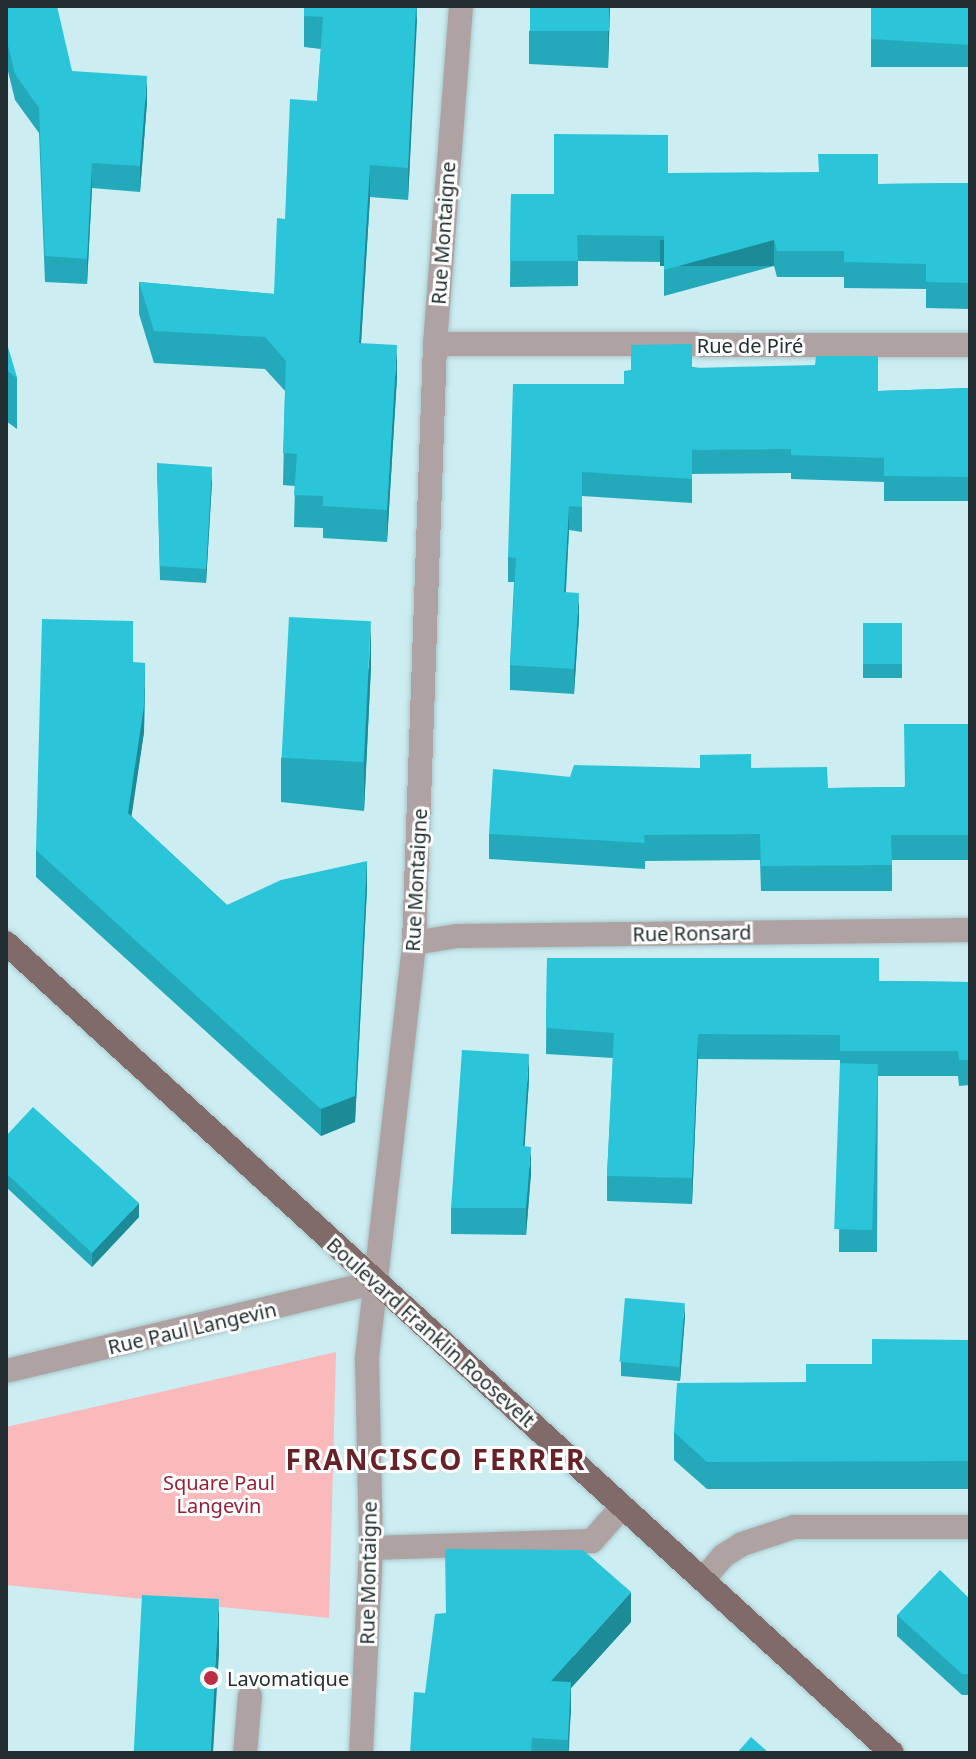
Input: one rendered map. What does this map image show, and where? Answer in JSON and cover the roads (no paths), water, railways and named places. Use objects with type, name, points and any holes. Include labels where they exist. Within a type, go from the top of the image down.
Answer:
[{"type":"main road","name":"Boulevard Franklin Roosevelt","points":[[6,943],[892,1753]]},
{"type":"street","name":"Rue Montaigne","points":[[361,1753],[371,1548],[367,1358],[414,943],[435,344],[461,6]]},
{"type":"street","name":"Rue de Piré","points":[[435,344],[970,345]]},
{"type":"street","name":"Rue Ronsard","points":[[414,943],[457,936],[970,930]]},
{"type":"street","name":"Rue Paul Langevin","points":[[6,1371],[377,1282]]},
{"type":"street","points":[[371,1548],[592,1541],[622,1507]]},
{"type":"street","points":[[703,1580],[723,1556],[742,1544],[794,1527],[970,1527]]},
{"type":"street","points":[[245,1753],[250,1696]]},
{"type":"place","name":"Lavomatique","points":[[211,1678]]},
{"type":"district","name":"FRANCISCO FERRER","points":[[436,1459]]},
{"type":"park label","name":"Square Paul Langevin","points":[[219,1494]]}]
